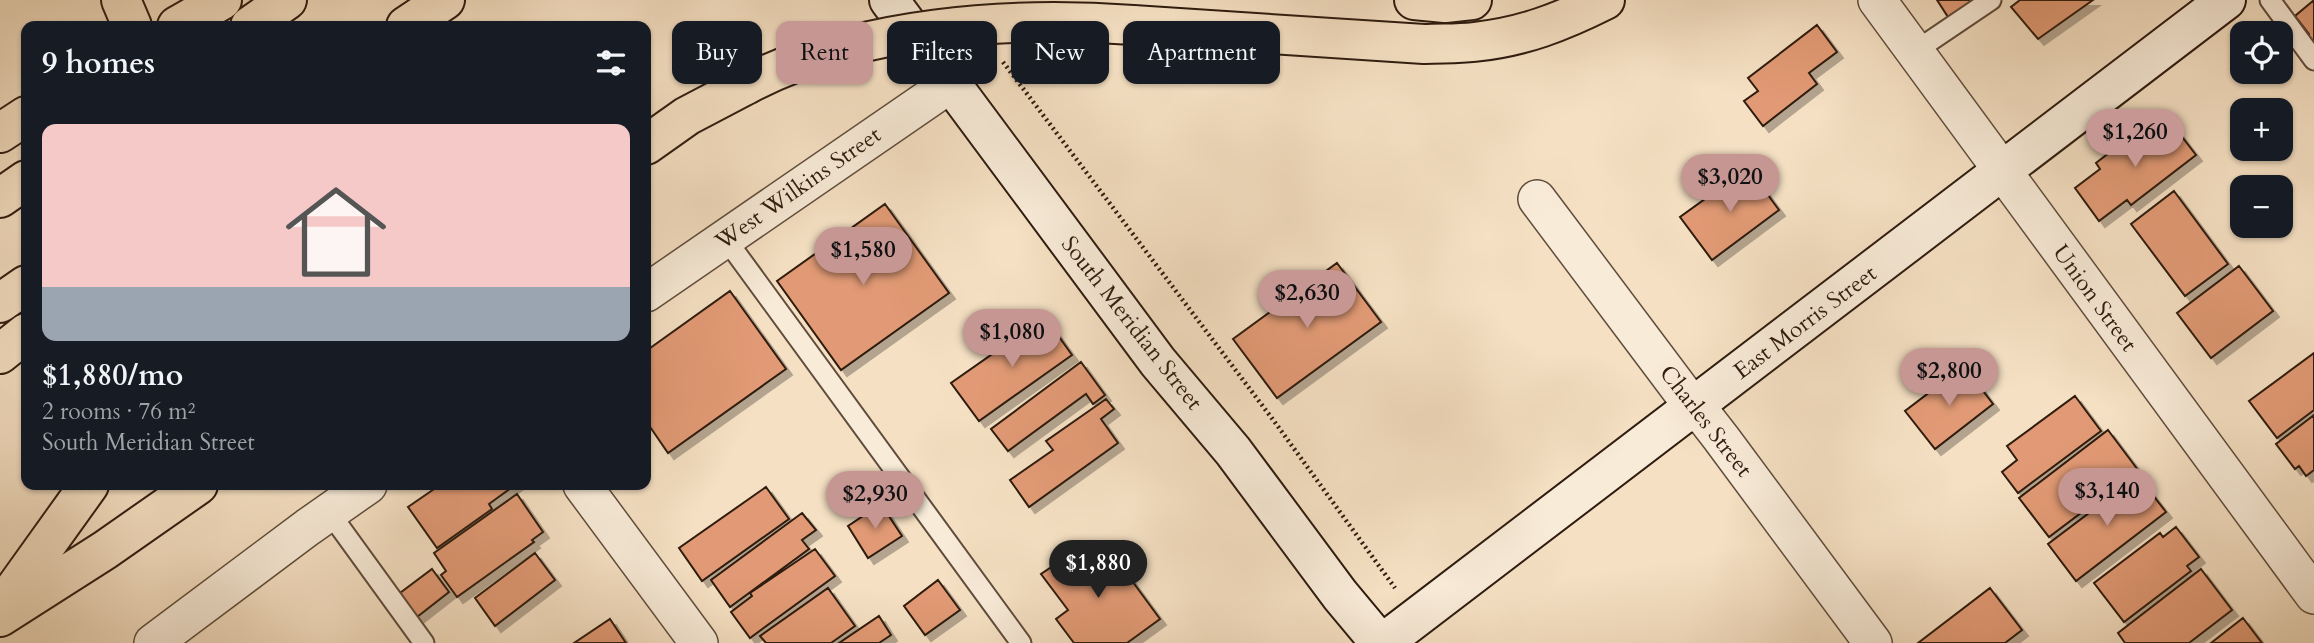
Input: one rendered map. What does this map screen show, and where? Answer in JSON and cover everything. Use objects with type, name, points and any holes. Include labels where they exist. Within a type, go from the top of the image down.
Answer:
[{"type":"highway","points":[[121,0],[130,21]]},
{"type":"highway","points":[[186,21],[222,0]]},
{"type":"highway","points":[[257,21],[288,0]]},
{"type":"highway","points":[[414,21],[445,0]]},
{"type":"highway","points":[[1414,0],[1445,3],[1472,0]]},
{"type":"highway","points":[[651,141],[687,116],[781,69],[844,48],[944,29],[1008,22],[1079,21],[1458,44],[1492,40],[1558,23],[1605,0]]},
{"type":"highway","points":[[0,133],[21,119]]},
{"type":"highway","points":[[0,198],[21,183]]},
{"type":"highway","points":[[0,303],[21,288]]},
{"type":"highway","points":[[0,354],[21,337]]},
{"type":"highway","points":[[0,610],[85,490]]},
{"type":"highway","points":[[0,617],[105,550],[191,490]]},
{"type":"main road","name":"South Meridian Street","points":[[889,0],[904,21]]},
{"type":"main road","name":"East Morris Street","points":[[1381,643],[2226,0]]},
{"type":"main road","name":"South Meridian Street","points":[[950,84],[1158,362],[1233,451],[1340,595],[1381,643]]},
{"type":"street","name":"Union Street","points":[[1877,0],[2314,595]]},
{"type":"street","name":"West Wilkins Street","points":[[651,290],[950,84]]},
{"type":"street","name":"Charles Street","points":[[1537,199],[1693,408],[1714,429],[1873,643]]},
{"type":"street","points":[[169,638],[329,512],[362,490]]},
{"type":"street","points":[[586,490],[699,643]]},
{"type":"lane","points":[[1914,52],[1992,0]]},
{"type":"lane","points":[[2270,0],[2314,60]]},
{"type":"lane","points":[[725,238],[1021,643]]},
{"type":"lane","points":[[329,512],[424,643]]},
{"type":"path","points":[[997,55],[1274,421],[1388,580]]},
{"type":"building","points":[[1937,0],[1973,0],[1948,17]]},
{"type":"building","points":[[2020,0],[2093,0],[2038,39],[2011,7]]},
{"type":"building","points":[[2314,0],[2314,46],[2307,37],[2309,34],[2295,16]]},
{"type":"building","points":[[1817,25],[1837,52],[1809,73],[1817,84],[1763,126],[1744,101],[1758,91],[1748,78]]},
{"type":"building","points":[[2166,116],[2196,155],[2131,205],[2127,200],[2099,221],[2075,188],[2100,169],[2096,163],[2123,142],[2126,146]]},
{"type":"building","points":[[1748,168],[1779,210],[1712,260],[1680,217]]},
{"type":"building","points":[[2174,191],[2228,264],[2185,296],[2131,224]]},
{"type":"building","points":[[885,204],[949,293],[841,370],[777,281]]},
{"type":"building","points":[[1337,263],[1381,322],[1277,398],[1233,339]]},
{"type":"building","points":[[2239,266],[2273,311],[2211,358],[2177,313]]},
{"type":"building","points":[[730,291],[786,369],[668,453],[651,428],[651,347]]},
{"type":"building","points":[[1045,317],[1072,355],[979,421],[951,383]]},
{"type":"building","points":[[2314,353],[2314,410],[2277,438],[2249,401]]},
{"type":"building","points":[[1081,362],[1105,395],[1093,404],[1086,394],[1008,451],[991,429]]},
{"type":"building","points":[[1964,366],[1993,404],[1935,449],[1905,411]]},
{"type":"building","points":[[2075,396],[2101,431],[2018,493],[2002,472],[2017,460],[2007,446]]},
{"type":"building","points":[[1106,399],[1114,409],[1101,419],[1118,443],[1029,507],[1010,480],[1053,450],[1046,441]]},
{"type":"building","points":[[2314,415],[2314,470],[2306,476],[2299,466],[2295,469],[2276,444]]},
{"type":"building","points":[[2108,430],[2138,470],[2049,537],[2019,498]]},
{"type":"building","points":[[2138,476],[2166,512],[2076,581],[2048,544]]},
{"type":"building","points":[[766,487],[789,519],[702,581],[679,548]]},
{"type":"building","points":[[433,490],[508,490],[489,504],[492,509],[437,548],[408,507]]},
{"type":"building","points":[[517,494],[543,532],[532,540],[534,542],[457,597],[441,575],[446,571],[434,553]]},
{"type":"building","points":[[881,504],[902,536],[868,558],[848,526]]},
{"type":"building","points":[[802,513],[816,530],[802,540],[809,549],[730,607],[711,580]]},
{"type":"building","points":[[2176,527],[2199,557],[2187,566],[2191,571],[2124,622],[2094,583],[2160,533],[2163,537]]},
{"type":"building","points":[[1090,541],[1118,580],[1127,574],[1160,619],[1127,643],[1074,643],[1056,619],[1068,610],[1041,574]]},
{"type":"building","points":[[815,549],[835,576],[750,638],[731,612],[752,596],[750,593]]},
{"type":"building","points":[[535,553],[555,580],[495,626],[475,598]]},
{"type":"building","points":[[432,569],[449,592],[417,617],[400,593]]},
{"type":"building","points":[[2201,569],[2232,610],[2189,643],[2125,643],[2118,633]]},
{"type":"building","points":[[938,580],[960,610],[925,635],[904,606]]},
{"type":"building","points":[[828,588],[855,626],[831,643],[766,643],[760,636]]},
{"type":"building","points":[[1990,588],[2022,630],[2005,643],[1918,643]]},
{"type":"building","points":[[879,616],[891,635],[879,643],[839,643]]},
{"type":"building","points":[[2243,618],[2262,643],[2211,643]]},
{"type":"building","points":[[610,619],[626,643],[574,643]]}]
